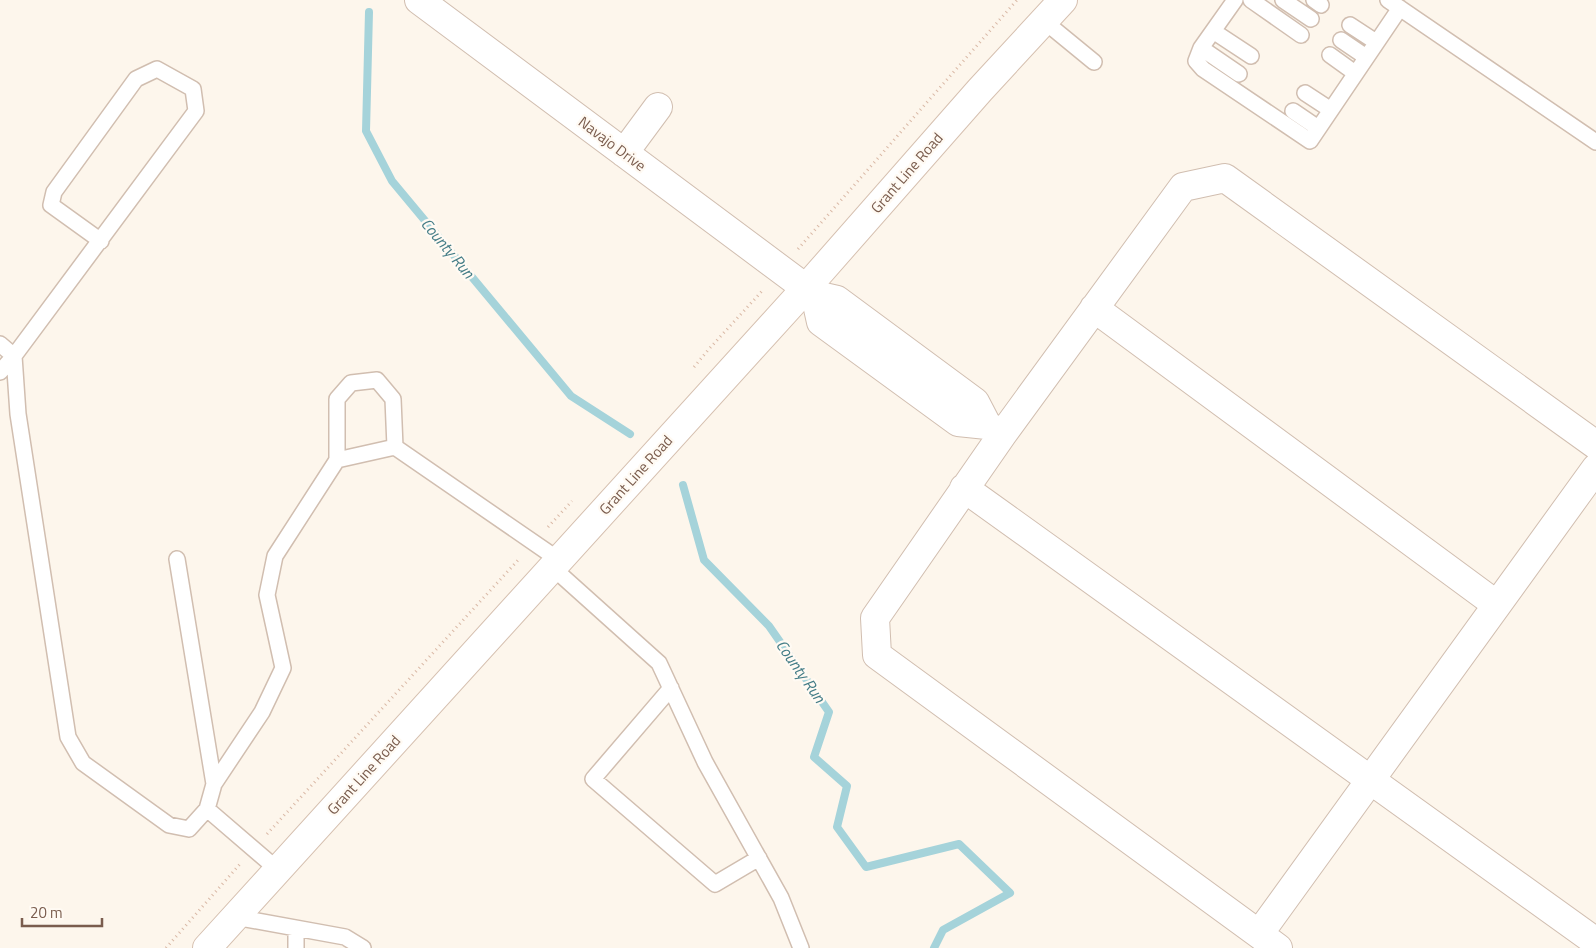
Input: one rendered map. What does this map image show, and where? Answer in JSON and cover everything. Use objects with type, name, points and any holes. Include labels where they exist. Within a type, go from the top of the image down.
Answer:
[{"type":"street","name":"Navajo Drive","points":[[418,0],[810,292]]},
{"type":"street","name":"Grant Line Road","points":[[207,948],[556,564],[810,292],[973,98],[1064,0]]},
{"type":"street","points":[[624,153],[658,107]]},
{"type":"street","points":[[1596,445],[1226,178],[1183,186],[1094,308],[994,430],[964,488],[876,618],[877,655],[1269,941],[1370,780],[1596,468]]},
{"type":"street","points":[[810,292],[837,300],[975,402],[994,430]]},
{"type":"street","points":[[1094,308],[1498,605]]},
{"type":"street","points":[[964,488],[1596,942]]},
{"type":"lane","points":[[1236,0],[1213,31],[1196,61],[1202,69],[1310,141],[1376,42],[1394,4],[1596,142]]},
{"type":"lane","points":[[1251,0],[1301,35]]},
{"type":"lane","points":[[1282,0],[1311,19]]},
{"type":"lane","points":[[1044,21],[1094,62]]},
{"type":"lane","points":[[1350,25],[1376,42]]},
{"type":"lane","points":[[1213,31],[1251,56]]},
{"type":"lane","points":[[1341,40],[1366,57]]},
{"type":"lane","points":[[1202,48],[1239,74]]},
{"type":"lane","points":[[1330,55],[1355,73]]},
{"type":"lane","points":[[0,372],[101,241],[196,111],[193,89],[157,69],[136,79],[54,192],[51,205],[101,241]]},
{"type":"lane","points":[[1305,93],[1331,110]]},
{"type":"lane","points":[[1293,111],[1318,128]]},
{"type":"lane","points":[[0,344],[14,356],[18,414],[68,737],[83,764],[169,825],[189,829],[207,810],[214,784],[262,712],[283,668],[267,595],[275,556],[337,460],[337,399],[351,382],[377,380],[393,399],[395,447]]},
{"type":"lane","points":[[337,460],[395,447],[556,564],[659,663],[705,762],[781,898],[801,948]]},
{"type":"lane","points":[[176,559],[214,784]]},
{"type":"lane","points":[[671,688],[593,779],[715,884],[758,858]]},
{"type":"lane","points":[[207,810],[278,870]]},
{"type":"lane","points":[[235,917],[345,937],[363,948]]},
{"type":"lane","points":[[296,928],[296,948]]},
{"type":"path","points":[[799,248],[1017,0]]},
{"type":"path","points":[[166,948],[515,564]]},
{"type":"waterway","name":"County Run","points":[[369,12],[366,131],[392,181],[571,396],[630,434]]},
{"type":"waterway","name":"County Run","points":[[683,485],[704,560],[769,626],[829,712],[814,757],[847,786],[837,827],[866,867],[959,844],[1010,893],[943,930],[934,948]]}]
